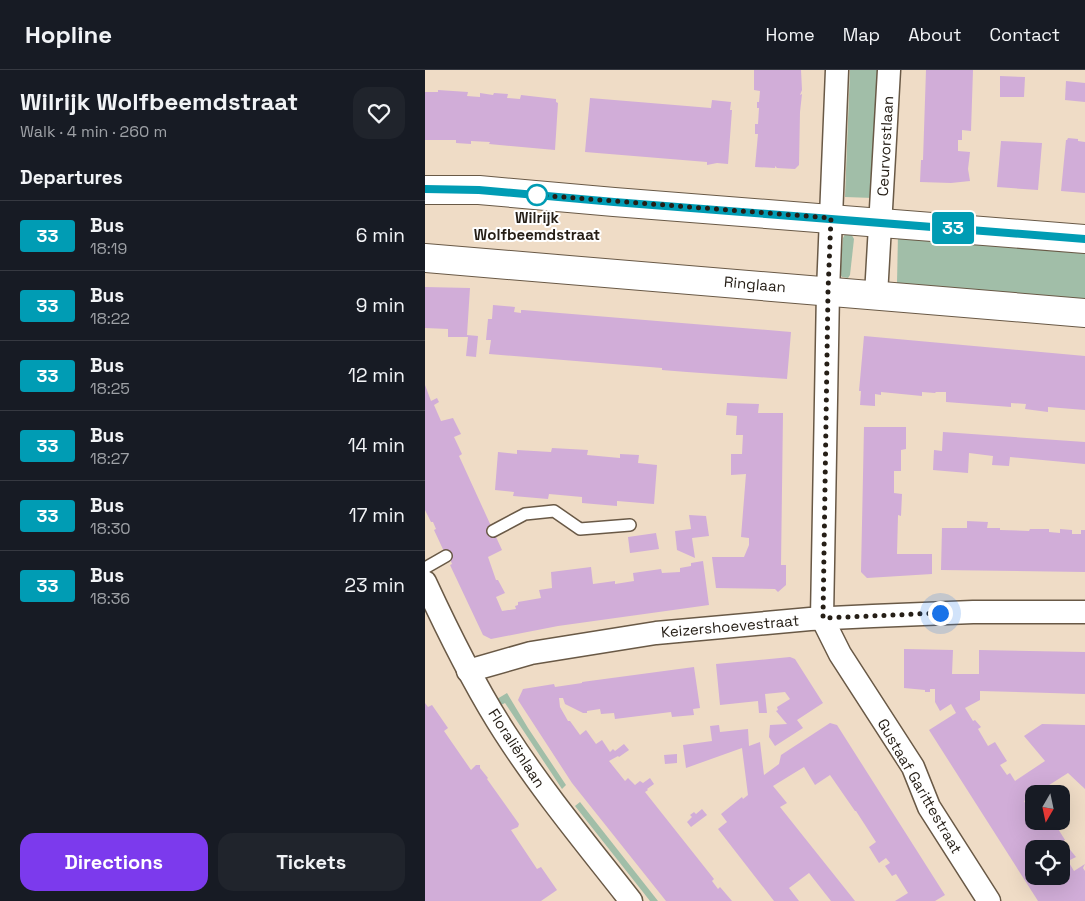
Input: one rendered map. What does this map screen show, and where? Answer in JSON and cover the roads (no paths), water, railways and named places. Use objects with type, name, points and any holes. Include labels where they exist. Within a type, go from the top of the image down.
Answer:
[{"type":"street","points":[[823,618],[828,291],[837,70]]},
{"type":"street","name":"Ceurvorstlaan","points":[[876,295],[889,70]]},
{"type":"street","points":[[425,190],[479,190],[1085,239]]},
{"type":"street","name":"Ringlaan","points":[[425,258],[1085,313]]},
{"type":"street","name":"Floraliënlaan","points":[[425,582],[469,671],[505,733],[547,794],[631,901]]},
{"type":"street","name":"Keizershoevestraat","points":[[469,671],[531,653],[656,633],[823,618],[973,612],[1085,612]]},
{"type":"street","name":"Gustaaf Garittestraat","points":[[823,618],[841,654],[913,767],[929,807],[989,901]]},
{"type":"lane","points":[[493,532],[525,514],[554,511],[580,529],[630,525]]},
{"type":"lane","points":[[425,568],[446,556]]},
{"type":"place","name":"Wilrijk Wolfbeemdstraat","points":[[537,195]]}]
